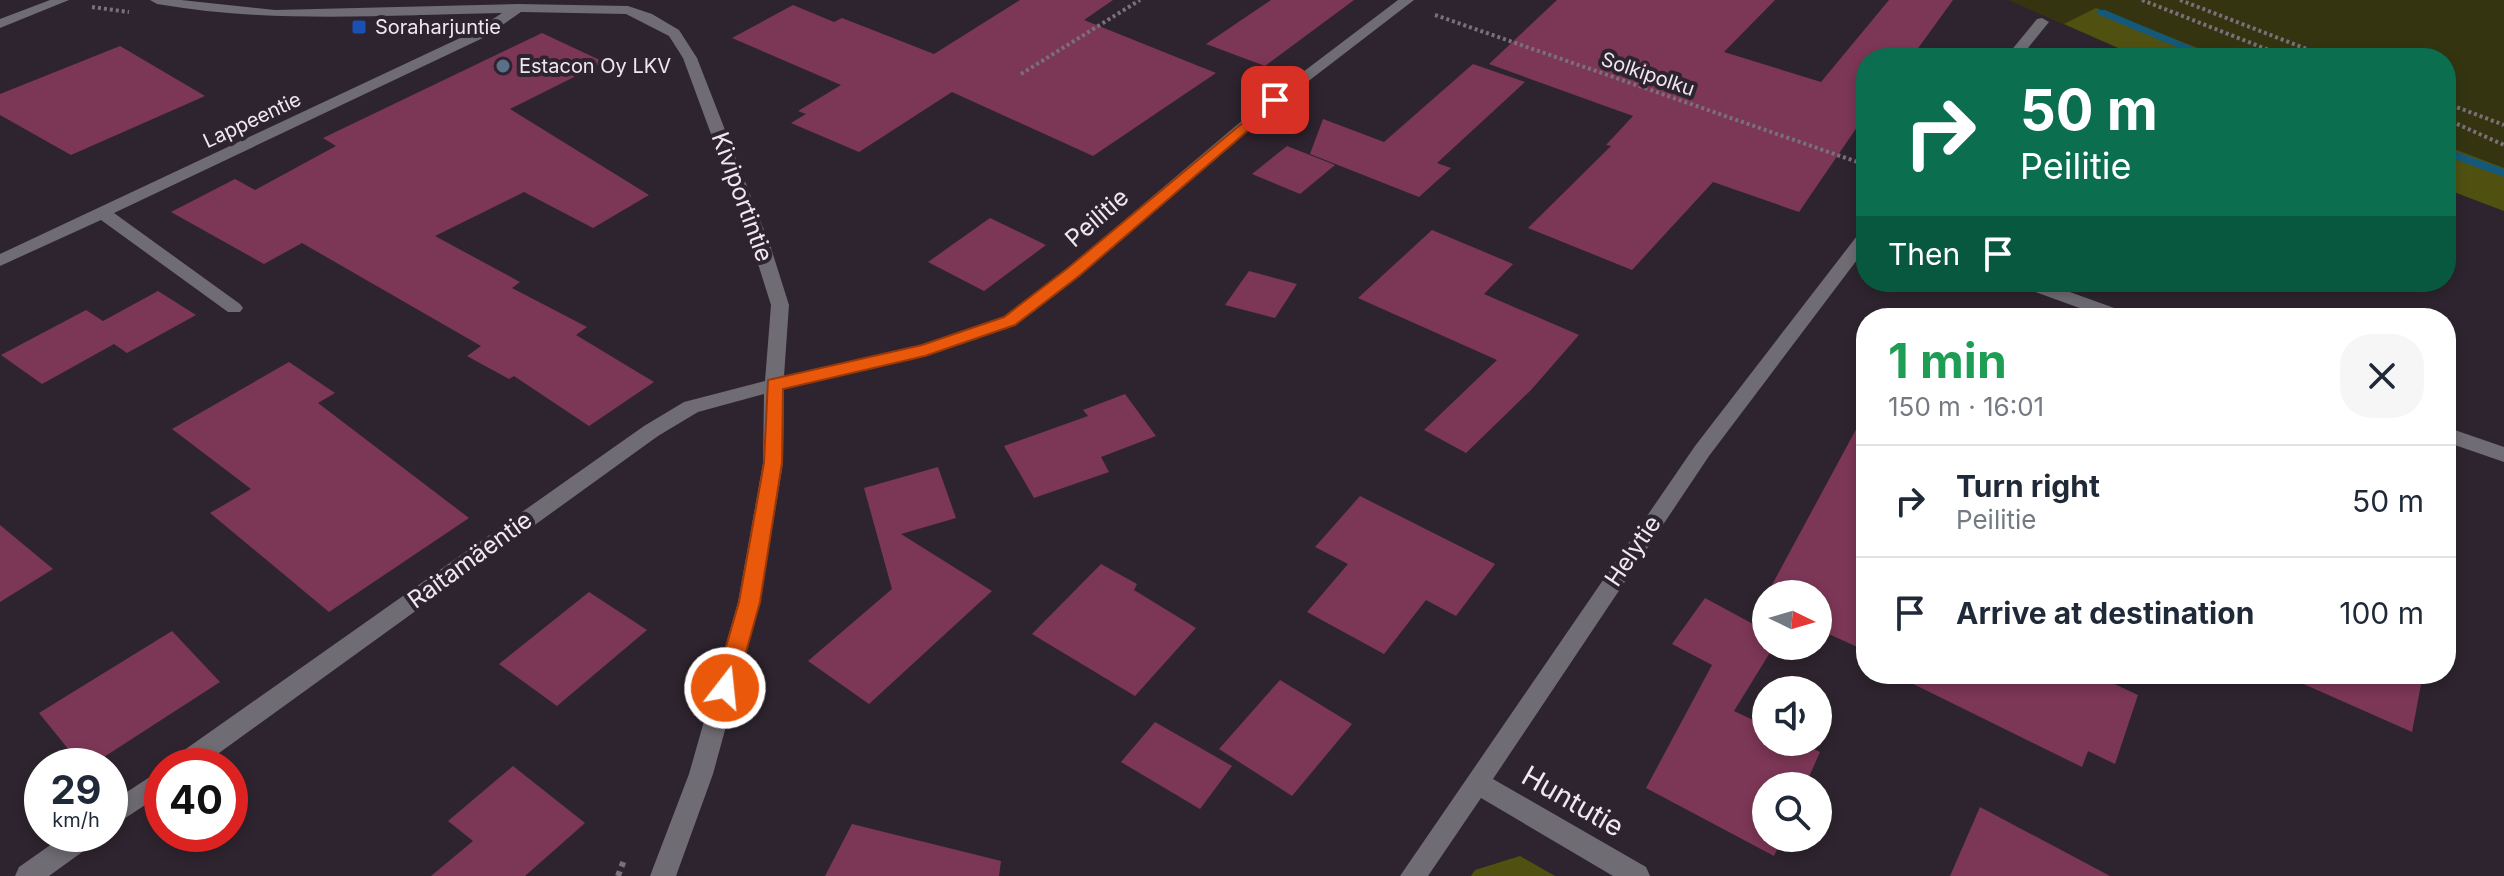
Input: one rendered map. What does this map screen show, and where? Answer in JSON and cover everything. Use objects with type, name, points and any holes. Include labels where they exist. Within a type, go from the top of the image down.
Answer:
[{"type":"street","points":[[0,24],[62,0]]},
{"type":"street","name":"Kiviportintie","points":[[157,0],[215,10],[275,14],[518,8],[628,10],[674,33],[690,58],[780,305],[774,385],[773,463],[749,602],[701,774],[663,876]]},
{"type":"street","points":[[215,10],[232,0]]},
{"type":"street","points":[[628,10],[651,0]]},
{"type":"street","name":"Peilitie","points":[[774,385],[925,350],[1010,321],[1074,272],[1275,100],[1407,0]]},
{"type":"street","name":"Lappeentie","points":[[0,261],[480,34],[518,8]]},
{"type":"street","points":[[2020,48],[2042,22]]},
{"type":"street","points":[[103,213],[234,308]]},
{"type":"street","name":"Helytie","points":[[1413,876],[1702,451],[1856,249]]},
{"type":"street","points":[[2053,292],[2097,308]]},
{"type":"street","name":"Raitamäentie","points":[[207,748],[651,431],[691,407],[774,385]]},
{"type":"street","points":[[2456,438],[2504,455]]},
{"type":"street","name":"Huntutie","points":[[1476,782],[1637,876]]},
{"type":"street","points":[[28,876],[62,852]]},
{"type":"path","points":[[1021,74],[1140,0]]},
{"type":"path","points":[[2142,0],[2264,48]]},
{"type":"path","points":[[2180,0],[2304,48]]},
{"type":"path","name":"Solkipolku","points":[[1435,15],[1856,162]]},
{"type":"path","points":[[2456,107],[2504,125]]},
{"type":"path","points":[[2456,123],[2504,145]]},
{"type":"path","points":[[618,876],[627,853]]},
{"type":"shaded area","points":[[2008,0],[2504,0],[2504,211],[2456,193],[2456,48],[2118,48]]},
{"type":"shaded area","points":[[2096,8],[2198,48],[2118,48],[2064,24]]},
{"type":"shaded area","points":[[2456,150],[2504,168],[2504,211],[2456,193]]},
{"type":"shaded area","points":[[1520,856],[1555,876],[1471,876],[1475,870]]},
{"type":"building","points":[[1020,0],[1113,0],[1084,20],[1216,73],[1093,156],[952,92],[859,152],[791,123],[806,114],[798,111],[841,85],[732,38],[793,5],[834,22],[842,18],[934,54]]},
{"type":"building","points":[[1271,0],[1354,0],[1265,66],[1206,44]]},
{"type":"building","points":[[1557,0],[1775,0],[1724,52],[1821,82],[1889,0],[1953,0],[1918,48],[1856,48],[1856,129],[1799,212],[1713,182],[1632,270],[1528,228],[1611,146],[1606,145],[1633,116],[1489,64]]},
{"type":"building","points":[[542,33],[604,62],[510,109],[649,195],[593,228],[524,192],[435,236],[520,282],[512,288],[587,327],[576,335],[654,382],[589,426],[514,376],[509,379],[467,356],[481,346],[302,243],[264,264],[171,212],[235,179],[255,190],[336,146],[323,138]]},
{"type":"building","points":[[120,46],[205,96],[71,155],[0,115],[0,94]]},
{"type":"building","points":[[1473,64],[1525,82],[1437,163],[1451,168],[1419,197],[1310,154],[1323,119],[1384,142]]},
{"type":"building","points":[[1287,146],[1335,165],[1300,194],[1252,174]]},
{"type":"building","points":[[990,218],[1046,245],[984,291],[928,262]]},
{"type":"building","points":[[1432,230],[1513,264],[1484,294],[1579,335],[1531,390],[1466,453],[1424,430],[1497,360],[1358,298]]},
{"type":"building","points":[[1249,271],[1297,284],[1275,318],[1225,305]]},
{"type":"building","points":[[158,291],[196,315],[127,353],[114,344],[42,384],[1,355],[86,310],[103,321]]},
{"type":"building","points":[[289,362],[335,393],[318,403],[469,518],[329,612],[210,513],[251,489],[172,429]]},
{"type":"building","points":[[1125,394],[1156,436],[1101,457],[1109,472],[1034,498],[1004,446],[1088,416],[1083,410]]},
{"type":"building","points":[[1856,429],[1856,646],[1832,635],[1832,580],[1775,580]]},
{"type":"building","points":[[938,467],[956,518],[901,534],[992,591],[869,704],[808,661],[892,589],[864,488]]},
{"type":"building","points":[[1360,496],[1495,564],[1456,616],[1426,600],[1384,654],[1307,612],[1348,564],[1315,547]]},
{"type":"building","points":[[0,525],[53,569],[0,602]]},
{"type":"building","points":[[1101,564],[1137,584],[1134,590],[1196,628],[1135,696],[1032,634]]},
{"type":"building","points":[[589,592],[647,630],[557,706],[499,664]]},
{"type":"building","points":[[1705,598],[1752,623],[1752,660],[1765,660],[1756,676],[1752,676],[1752,682],[1734,711],[1752,719],[1752,756],[1818,756],[1811,772],[1752,772],[1752,844],[1646,788],[1712,665],[1672,644]]},
{"type":"building","points":[[172,631],[220,682],[118,748],[67,748],[39,713]]},
{"type":"building","points":[[1280,680],[1352,724],[1292,796],[1219,749]]},
{"type":"building","points":[[1913,684],[2114,684],[2138,695],[2115,764],[2088,751],[2082,767]]},
{"type":"building","points":[[2304,684],[2421,684],[2412,732]]},
{"type":"building","points":[[1155,722],[1232,766],[1200,809],[1121,762]]},
{"type":"building","points":[[513,766],[585,823],[525,876],[431,876],[473,841],[448,821]]},
{"type":"building","points":[[1980,807],[2110,876],[1950,876]]},
{"type":"building","points":[[852,824],[1001,861],[999,876],[825,876]]},
{"type":"waterway","points":[[2101,12],[2189,48]]},
{"type":"waterway","points":[[2456,156],[2504,173]]},
{"type":"place","name":"Soraharjuntie","points":[[359,27]]},
{"type":"place","name":"Estacon Oy LKV","points":[[503,66]]},
{"type":"route","points":[[725,688],[749,602],[773,463],[774,385],[925,350],[994,329],[1010,321],[1074,272],[1275,100]]}]
